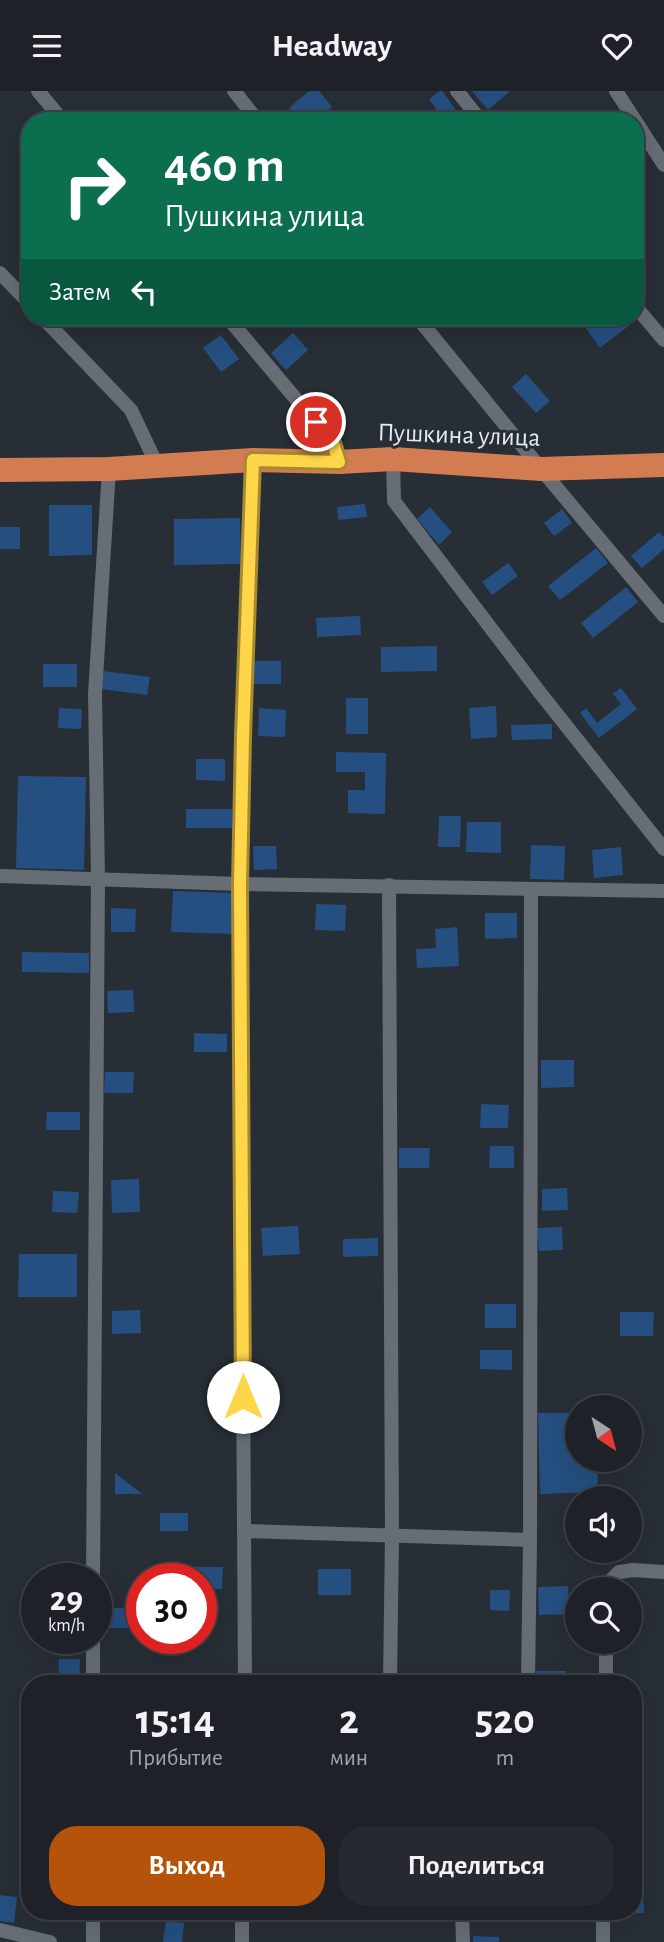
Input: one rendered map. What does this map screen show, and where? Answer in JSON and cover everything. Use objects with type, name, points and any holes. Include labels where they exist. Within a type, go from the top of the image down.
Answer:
[{"type":"highway","name":"Пушкина улица","points":[[0,470],[109,469],[253,460],[339,462],[393,459],[541,469],[664,465]]},
{"type":"street","points":[[38,91],[56,112]]},
{"type":"street","points":[[234,91],[251,112]]},
{"type":"street","points":[[457,91],[474,112]]},
{"type":"street","points":[[616,91],[630,112]]},
{"type":"street","points":[[644,134],[664,165]]},
{"type":"street","points":[[0,273],[21,295]]},
{"type":"street","points":[[644,317],[664,340]]},
{"type":"street","points":[[51,326],[131,410],[158,467]]},
{"type":"street","points":[[236,326],[333,443],[339,462]]},
{"type":"street","points":[[424,326],[664,616]]},
{"type":"street","points":[[393,459],[394,501],[541,694],[664,849]]},
{"type":"street","points":[[245,1675],[240,884],[253,460]]},
{"type":"street","points":[[93,1563],[98,879],[95,694],[109,469]]},
{"type":"street","points":[[0,876],[240,884],[664,891]]},
{"type":"street","points":[[389,885],[390,1675]]},
{"type":"street","points":[[528,1675],[531,890]]},
{"type":"street","points":[[244,1531],[530,1540]]},
{"type":"street","points":[[614,1577],[619,1572],[634,1570],[664,1572]]},
{"type":"street","points":[[93,1654],[93,1675]]},
{"type":"street","points":[[606,1654],[606,1675]]},
{"type":"street","points":[[93,1920],[93,1942]]},
{"type":"street","points":[[242,1920],[242,1942]]},
{"type":"street","points":[[462,1920],[463,1942]]},
{"type":"street","points":[[603,1920],[603,1942]]},
{"type":"street","points":[[0,1930],[25,1939],[50,1942]]},
{"type":"building","points":[[309,91],[319,91],[332,107],[326,112],[292,112],[289,108]]},
{"type":"building","points":[[442,91],[457,112],[438,112],[429,99]]},
{"type":"building","points":[[472,91],[510,91],[488,110]]},
{"type":"building","points":[[586,326],[628,326],[600,348]]},
{"type":"building","points":[[293,333],[308,350],[286,370],[271,353]]},
{"type":"building","points":[[221,335],[239,359],[221,372],[203,348]]},
{"type":"building","points":[[526,374],[550,401],[536,413],[512,387]]},
{"type":"building","points":[[365,504],[367,517],[338,520],[337,507]]},
{"type":"building","points":[[49,505],[92,505],[92,555],[49,556]]},
{"type":"building","points":[[430,507],[452,532],[439,545],[417,519]]},
{"type":"building","points":[[562,509],[572,523],[554,536],[544,523]]},
{"type":"building","points":[[240,518],[241,564],[174,565],[174,519]]},
{"type":"building","points":[[0,527],[20,527],[20,549],[0,549]]},
{"type":"building","points":[[659,532],[664,537],[664,549],[642,568],[631,556]]},
{"type":"building","points":[[596,548],[608,563],[560,600],[548,586]]},
{"type":"building","points":[[508,563],[518,576],[492,595],[482,582]]},
{"type":"building","points":[[626,587],[638,602],[593,638],[581,623]]},
{"type":"building","points":[[360,616],[361,635],[317,637],[316,618]]},
{"type":"building","points":[[437,646],[437,671],[381,672],[381,647]]},
{"type":"building","points":[[250,661],[281,661],[281,684],[250,684]]},
{"type":"building","points":[[43,664],[77,664],[77,687],[43,687]]},
{"type":"building","points":[[103,671],[150,677],[147,695],[101,689]]},
{"type":"building","points":[[621,688],[637,709],[599,738],[580,713],[586,708],[597,723],[621,704],[613,694]]},
{"type":"building","points":[[346,698],[368,698],[368,734],[346,734]]},
{"type":"building","points":[[496,706],[497,737],[471,739],[469,708]]},
{"type":"building","points":[[59,708],[82,709],[81,729],[58,728]]},
{"type":"building","points":[[259,708],[286,710],[285,737],[258,736]]},
{"type":"building","points":[[552,724],[552,739],[512,740],[511,725]]},
{"type":"building","points":[[336,752],[386,753],[385,814],[348,813],[348,790],[365,790],[365,772],[336,772]]},
{"type":"building","points":[[196,759],[225,759],[225,781],[196,780]]},
{"type":"building","points":[[18,776],[86,777],[84,870],[16,868]]},
{"type":"building","points":[[186,809],[232,809],[232,828],[186,828]]},
{"type":"building","points":[[439,816],[461,816],[460,847],[438,847]]},
{"type":"building","points":[[467,822],[501,822],[501,853],[466,852]]},
{"type":"building","points":[[531,845],[565,846],[564,880],[530,879]]},
{"type":"building","points":[[253,846],[276,846],[277,869],[254,870]]},
{"type":"building","points":[[621,847],[623,875],[594,878],[592,850]]},
{"type":"building","points":[[173,891],[235,893],[234,934],[171,932]]},
{"type":"building","points":[[316,904],[346,905],[345,931],[315,930]]},
{"type":"building","points":[[111,908],[136,909],[135,932],[111,932]]},
{"type":"building","points":[[485,913],[517,913],[517,938],[485,939]]},
{"type":"building","points":[[457,927],[459,966],[417,968],[416,949],[436,948],[435,929]]},
{"type":"building","points":[[22,952],[89,953],[89,973],[22,972]]},
{"type":"building","points":[[133,990],[134,1012],[108,1013],[107,991]]},
{"type":"building","points":[[194,1033],[227,1034],[227,1052],[194,1052]]},
{"type":"building","points":[[541,1060],[574,1060],[574,1087],[541,1088]]},
{"type":"building","points":[[105,1072],[134,1072],[133,1093],[104,1093]]},
{"type":"building","points":[[481,1104],[509,1105],[508,1128],[480,1128]]},
{"type":"building","points":[[47,1112],[80,1112],[80,1130],[46,1130]]},
{"type":"building","points":[[490,1146],[514,1146],[514,1168],[489,1168]]},
{"type":"building","points":[[399,1148],[430,1148],[429,1168],[399,1168]]},
{"type":"building","points":[[139,1179],[140,1212],[112,1213],[111,1180]]},
{"type":"building","points":[[567,1188],[568,1210],[542,1211],[542,1189]]},
{"type":"building","points":[[53,1191],[79,1192],[77,1213],[52,1212]]},
{"type":"building","points":[[298,1226],[300,1254],[263,1256],[261,1228]]},
{"type":"building","points":[[562,1227],[563,1250],[539,1251],[537,1228]]},
{"type":"building","points":[[378,1238],[378,1256],[343,1257],[343,1239]]},
{"type":"building","points":[[19,1254],[77,1254],[77,1297],[18,1297]]},
{"type":"building","points":[[485,1304],[516,1304],[516,1328],[485,1328]]},
{"type":"building","points":[[140,1310],[141,1333],[112,1334],[112,1311]]},
{"type":"building","points":[[620,1312],[654,1312],[653,1336],[620,1336]]},
{"type":"building","points":[[480,1350],[512,1350],[512,1370],[480,1369]]},
{"type":"building","points":[[538,1413],[565,1413],[565,1472],[597,1472],[598,1486],[565,1486],[565,1493],[540,1494]]},
{"type":"building","points":[[115,1473],[142,1494],[115,1494]]},
{"type":"building","points":[[160,1513],[188,1513],[188,1531],[160,1531]]},
{"type":"building","points":[[217,1567],[223,1567],[222,1589],[217,1589]]},
{"type":"building","points":[[318,1569],[351,1569],[351,1595],[318,1595]]},
{"type":"building","points":[[565,1586],[565,1614],[539,1615],[538,1587]]},
{"type":"building","points":[[490,1590],[510,1590],[509,1611],[490,1610]]},
{"type":"building","points":[[112,1608],[126,1608],[126,1628],[112,1628]]},
{"type":"building","points":[[59,1659],[80,1659],[79,1675],[58,1675]]},
{"type":"building","points":[[536,1671],[566,1671],[566,1675],[536,1675]]},
{"type":"building","points":[[642,1892],[643,1892],[642,1913]]},
{"type":"building","points":[[0,1895],[17,1897],[14,1923],[0,1921]]},
{"type":"building","points":[[166,1921],[184,1923],[182,1942],[163,1942]]},
{"type":"building","points":[[473,1936],[499,1937],[499,1942],[473,1942]]},
{"type":"route","points":[[243,1397],[240,884],[253,460],[339,462],[333,443],[316,422]]}]
